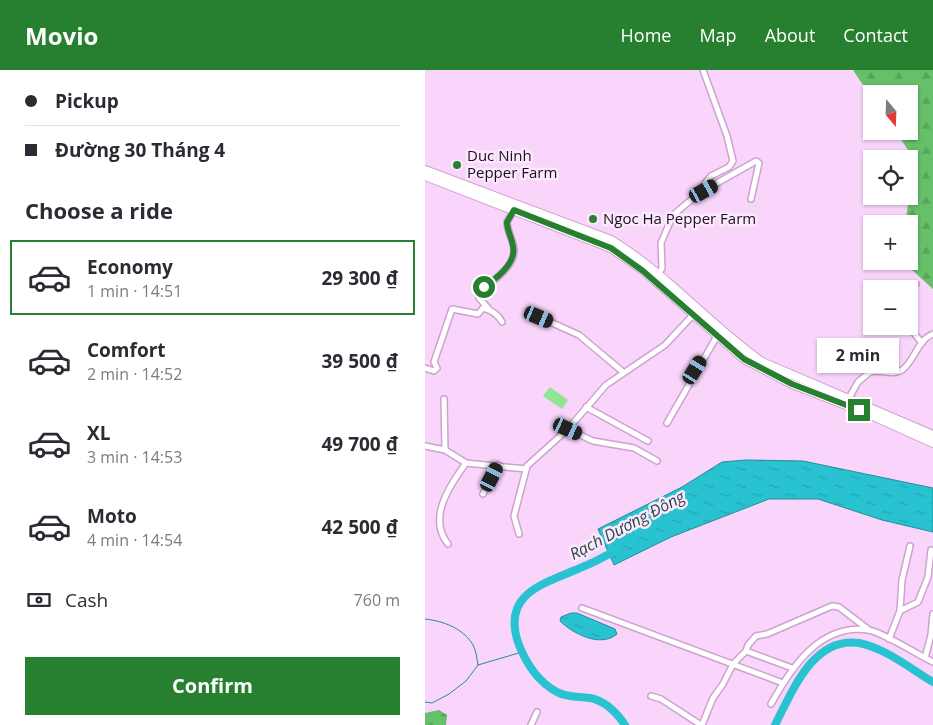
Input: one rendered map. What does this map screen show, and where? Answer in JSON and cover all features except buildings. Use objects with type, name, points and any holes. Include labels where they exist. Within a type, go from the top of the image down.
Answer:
[{"type":"main road","points":[[425,170],[627,249],[658,275],[717,336],[744,359],[862,411],[933,435]]},
{"type":"main road","points":[[425,176],[514,210],[536,215]]},
{"type":"main road","points":[[594,236],[628,259],[762,362],[793,381],[849,398],[933,443]]},
{"type":"street","points":[[658,275],[662,268],[661,243],[670,220],[711,176],[729,167],[733,158],[725,127],[703,70]]},
{"type":"street","points":[[695,195],[757,161],[758,165],[751,199]]},
{"type":"street","points":[[502,322],[478,299],[484,287],[497,279],[513,255],[514,247],[507,222],[514,210]]},
{"type":"street","points":[[425,368],[434,371],[437,368],[434,362],[452,309],[474,315],[478,314],[483,308],[489,310]]},
{"type":"street","points":[[519,534],[514,516],[526,469],[568,429],[606,385],[665,345],[695,312]]},
{"type":"street","points":[[539,317],[579,335],[623,372]]},
{"type":"street","points":[[849,398],[858,382],[870,372],[893,373],[903,369],[927,337],[933,334]]},
{"type":"street","points":[[915,335],[922,343]]},
{"type":"street","points":[[667,423],[717,336]]},
{"type":"street","points":[[444,400],[445,450]]},
{"type":"street","points":[[586,407],[647,441]]},
{"type":"street","points":[[568,429],[593,441],[633,448],[657,461]]},
{"type":"street","points":[[425,446],[445,450],[466,463],[526,469]]},
{"type":"street","points":[[448,544],[441,533],[443,498],[466,463]]},
{"type":"street","points":[[483,494],[499,465]]},
{"type":"street","points":[[889,639],[900,611],[902,580],[910,546]]},
{"type":"street","points":[[900,611],[918,602],[928,577],[931,550]]},
{"type":"street","points":[[651,696],[661,699],[701,725],[713,698],[723,684],[733,664],[746,651],[748,645],[756,636],[767,634],[832,606],[839,607],[869,630],[933,662]]},
{"type":"street","points":[[582,608],[783,683]]},
{"type":"street","points":[[922,657],[931,635],[933,614]]},
{"type":"street","points":[[771,704],[792,668],[814,646],[833,635],[845,631],[869,630]]},
{"type":"street","points":[[746,651],[792,668]]},
{"type":"street","points":[[531,725],[537,712]]},
{"type":"green space","points":[[853,70],[933,70],[933,289],[912,270],[918,270],[918,215],[906,215],[908,205],[918,205],[918,150],[908,150],[901,140],[918,140],[918,85],[863,85]]},
{"type":"green space","points":[[439,710],[447,715],[446,725],[425,725],[425,713]]},
{"type":"shaded area","points":[[550,387],[568,400],[562,409],[543,396]]},
{"type":"water","points":[[746,460],[803,461],[933,488],[933,532],[882,520],[818,499],[769,499],[671,537],[614,565],[598,529],[682,487],[722,462]]},
{"type":"water","points":[[577,613],[615,629],[617,634],[603,640],[580,635],[560,621],[561,617]]},
{"type":"waterway","name":"Rạch Dương Đông","points":[[618,549],[595,562],[553,579],[529,593],[520,602],[515,613],[515,627],[519,645],[526,659],[544,683],[561,694],[590,698],[601,702],[615,712],[625,725]]},
{"type":"waterway","points":[[425,619],[452,626],[464,634],[474,647],[478,665]]},
{"type":"waterway","name":"Rạch Dương Đông","points":[[775,725],[806,669],[829,648],[843,643],[859,643],[878,649],[933,682]]},
{"type":"waterway","points":[[425,702],[432,703],[449,694],[466,681],[478,665],[522,652]]},
{"type":"place","name":"Duc Ninh Pepper Farm","points":[[457,165]]},
{"type":"place","name":"Ngoc Ha Pepper Farm","points":[[593,219]]},
{"type":"route","points":[[484,287],[497,279],[513,255],[514,247],[507,222],[514,210],[611,248],[643,271],[744,359],[792,384],[859,410]]}]
